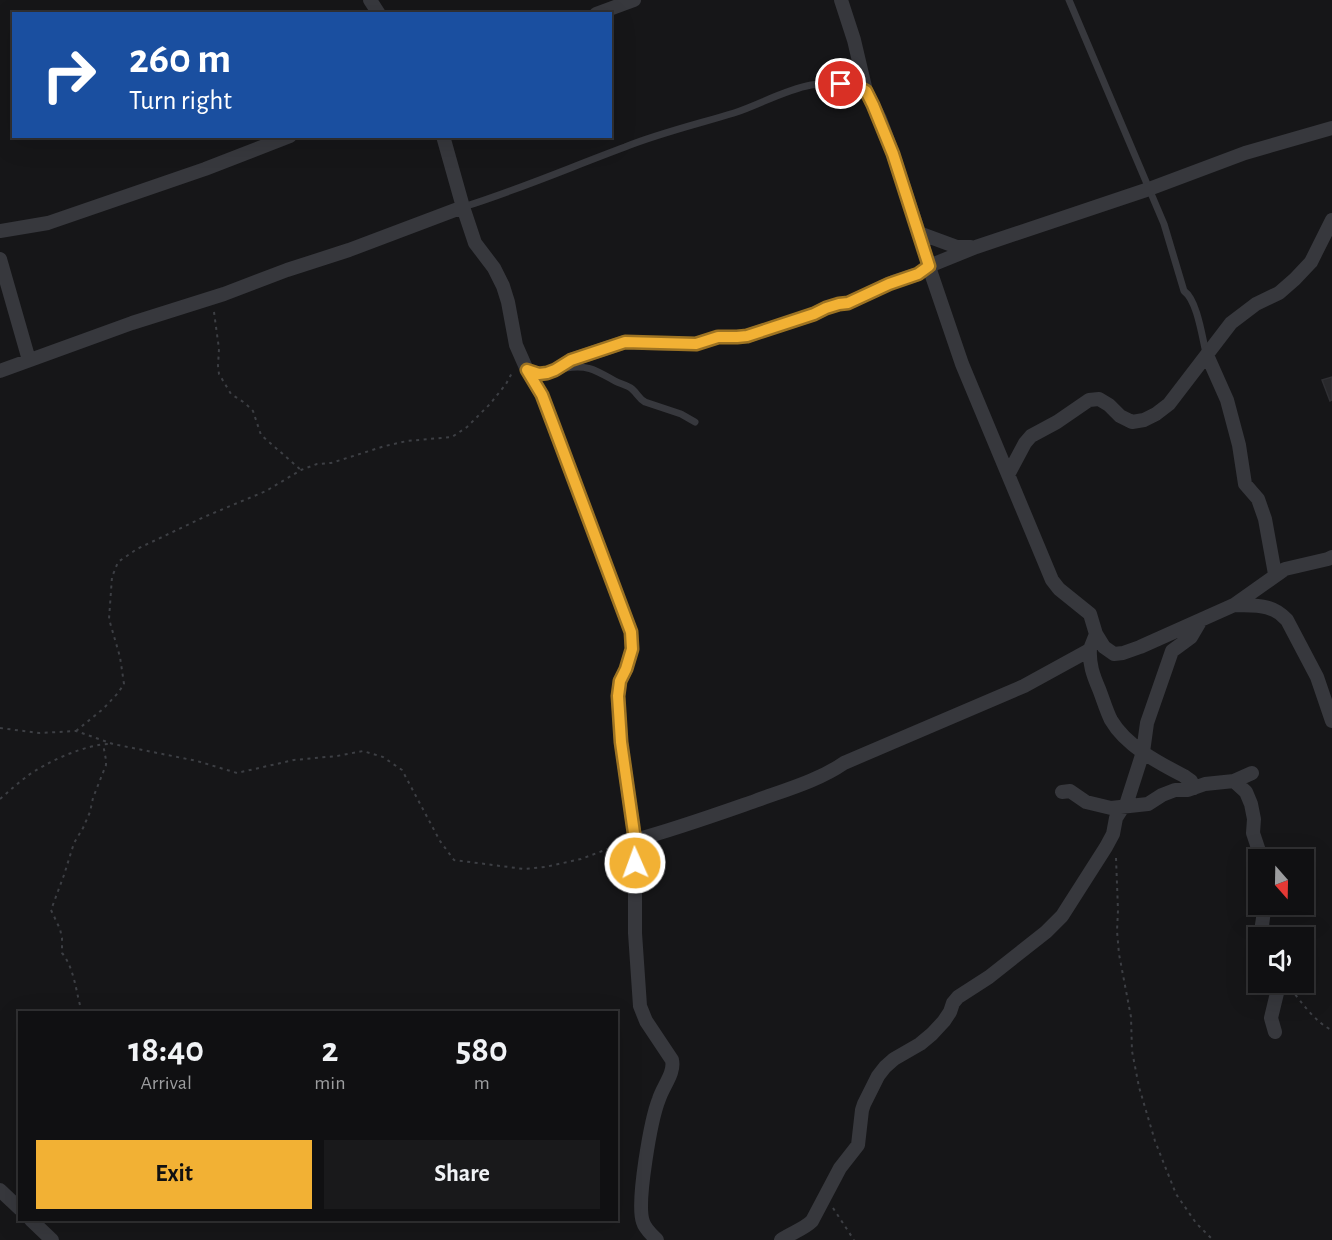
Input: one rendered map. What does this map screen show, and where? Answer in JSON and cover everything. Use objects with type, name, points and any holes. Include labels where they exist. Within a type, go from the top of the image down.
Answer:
[{"type":"street","points":[[601,12],[634,0]]},
{"type":"street","points":[[841,0],[854,40],[866,91],[880,119],[893,154],[967,377],[1052,579],[1059,589],[1090,614],[1096,633],[1104,647],[1114,654],[1140,647],[1234,605],[1285,569],[1332,557]]},
{"type":"street","points":[[527,370],[539,374],[547,373],[571,360],[625,342],[696,344],[718,337],[747,336],[826,308],[848,303],[889,284],[918,274],[929,266],[976,246],[1149,189],[1267,146],[1292,141],[1332,128]]},
{"type":"street","points":[[0,231],[48,223],[205,170],[285,138]]},
{"type":"street","points":[[444,138],[475,243],[494,268],[503,286],[516,345],[542,395],[631,632],[632,649],[620,681],[618,696],[621,742],[635,840],[635,933],[640,1006],[645,1021],[674,1066],[658,1100],[641,1186],[643,1223],[657,1240]]},
{"type":"street","points":[[0,371],[132,323],[210,299],[286,270],[349,250],[463,207]]},
{"type":"street","points":[[1009,473],[1025,442],[1031,436],[1057,422],[1089,400],[1099,399],[1109,405],[1120,417],[1132,422],[1144,420],[1169,404],[1231,323],[1256,304],[1279,293],[1311,262],[1332,220]]},
{"type":"street","points":[[919,233],[957,247],[976,246]]},
{"type":"street","points":[[0,259],[29,360]]},
{"type":"street","points":[[1207,355],[1227,400],[1239,445],[1245,484],[1258,499],[1265,519],[1275,574]]},
{"type":"street","points":[[1234,605],[1273,608],[1287,620],[1317,677],[1332,721]]},
{"type":"street","points":[[781,1240],[812,1221],[840,1168],[858,1145],[864,1104],[885,1067],[932,1034],[944,1021],[958,997],[989,977],[1047,932],[1062,916],[1113,834],[1116,818],[1126,805],[1143,752],[1147,723],[1172,651],[1191,637],[1201,620]]},
{"type":"street","points":[[1096,633],[1089,659],[1111,720],[1131,743],[1184,776],[1191,781],[1194,788]]},
{"type":"street","points":[[635,840],[673,830],[831,772],[844,763],[1024,686],[1090,649]]},
{"type":"street","points":[[1062,792],[1070,791],[1086,802],[1099,806],[1123,807],[1148,804],[1175,790],[1188,790],[1205,784],[1234,781],[1252,773]]},
{"type":"street","points":[[1234,781],[1246,792],[1251,804],[1254,819],[1253,833],[1258,849]]},
{"type":"street","points":[[1275,1032],[1272,1018],[1277,993]]},
{"type":"street","points":[[0,1190],[18,1207]]},
{"type":"street","points":[[32,1221],[52,1240]]},
{"type":"lane","points":[[1069,0],[1164,224],[1184,291],[1190,295],[1195,307],[1207,355]]},
{"type":"lane","points":[[463,207],[627,146],[740,111],[798,89],[820,84],[848,84],[866,91]]},
{"type":"lane","points":[[555,370],[575,366],[591,368],[631,387],[645,402],[681,414],[695,422]]},
{"type":"path","points":[[210,299],[215,316],[219,349],[219,374],[231,394],[253,411],[261,435],[300,470]]},
{"type":"path","points":[[76,731],[103,709],[124,684],[120,657],[109,619],[112,577],[118,562],[137,549],[266,491],[300,470],[407,441],[452,437],[467,427],[490,404],[506,384],[521,356]]},
{"type":"path","points":[[0,728],[39,733],[76,731],[113,744],[197,761],[237,773],[294,760],[363,751],[383,757],[402,770],[440,841],[454,860],[524,869],[535,868],[581,859],[635,840]]},
{"type":"path","points":[[0,799],[28,776],[57,759],[103,744],[113,744]]},
{"type":"path","points":[[82,1011],[76,987],[62,953],[60,929],[51,910],[74,843],[90,812],[96,787],[106,765],[103,744]]},
{"type":"path","points":[[1113,834],[1117,858],[1119,954],[1131,1017],[1132,1052],[1139,1087],[1155,1141],[1176,1194],[1196,1223],[1213,1240]]},
{"type":"path","points":[[1294,993],[1321,1023],[1332,1030]]},
{"type":"path","points":[[825,1196],[854,1240]]},
{"type":"building","points":[[1332,377],[1332,400],[1330,401],[1322,380]]},
{"type":"route","points":[[635,863],[635,840],[621,742],[618,696],[620,681],[632,649],[631,632],[542,395],[527,370],[539,374],[547,373],[571,360],[618,343],[631,341],[696,344],[718,337],[747,336],[826,308],[848,303],[889,284],[918,274],[929,266],[880,119],[866,91],[857,86],[841,84]]}]
